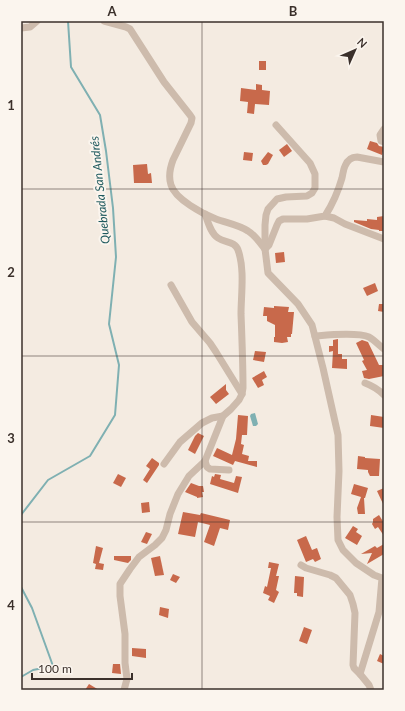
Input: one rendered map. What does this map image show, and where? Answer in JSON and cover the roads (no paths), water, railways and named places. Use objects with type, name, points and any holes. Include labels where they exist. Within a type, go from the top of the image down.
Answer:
[{"type":"street","points":[[21,28],[30,27],[37,21]]},
{"type":"street","points":[[104,21],[130,29],[164,82],[192,118],[191,123],[172,160],[169,175],[172,189],[184,201],[205,214],[248,230],[265,249]]},
{"type":"street","points":[[276,125],[310,163],[315,174],[315,188],[308,196],[277,199],[268,209],[265,225],[265,249],[268,273],[298,304],[312,325],[338,435],[338,540],[343,550],[356,563],[374,575],[383,576],[380,612],[360,674]]},
{"type":"street","points":[[384,129],[380,135],[381,141],[384,142]]},
{"type":"street","points":[[325,216],[332,204],[345,166],[349,160],[353,157],[357,157],[384,162]]},
{"type":"street","points":[[124,690],[127,678],[125,663],[125,634],[120,584],[139,557],[162,538],[178,494],[189,476],[205,461],[223,416],[231,409],[242,394],[242,271],[238,251],[236,246],[233,244],[218,239],[215,236],[205,214]]},
{"type":"street","points":[[265,249],[269,245],[279,221],[283,219],[307,219],[325,216],[334,218],[345,224],[384,239]]},
{"type":"street","points":[[171,285],[192,322],[213,347],[242,394]]},
{"type":"street","points":[[314,336],[362,335],[370,338],[384,349]]},
{"type":"street","points":[[364,383],[375,388],[384,395]]},
{"type":"street","points":[[164,464],[180,442],[202,423],[212,418],[223,416]]},
{"type":"street","points":[[205,461],[207,467],[210,469],[228,470]]},
{"type":"street","points":[[301,564],[306,568],[336,578],[350,595],[355,613],[353,665],[369,684],[372,690]]},
{"type":"water","points":[[255,413],[258,424],[253,426],[250,416],[251,414]]},
{"type":"waterway","name":"Quebrada San Andrés","points":[[21,515],[48,480],[90,456],[115,415],[119,365],[109,324],[116,257],[113,208],[100,115],[71,67],[68,21]]},
{"type":"waterway","name":"Quebrada San Andrés","points":[[21,587],[32,608],[53,666],[33,670],[21,677]]}]
